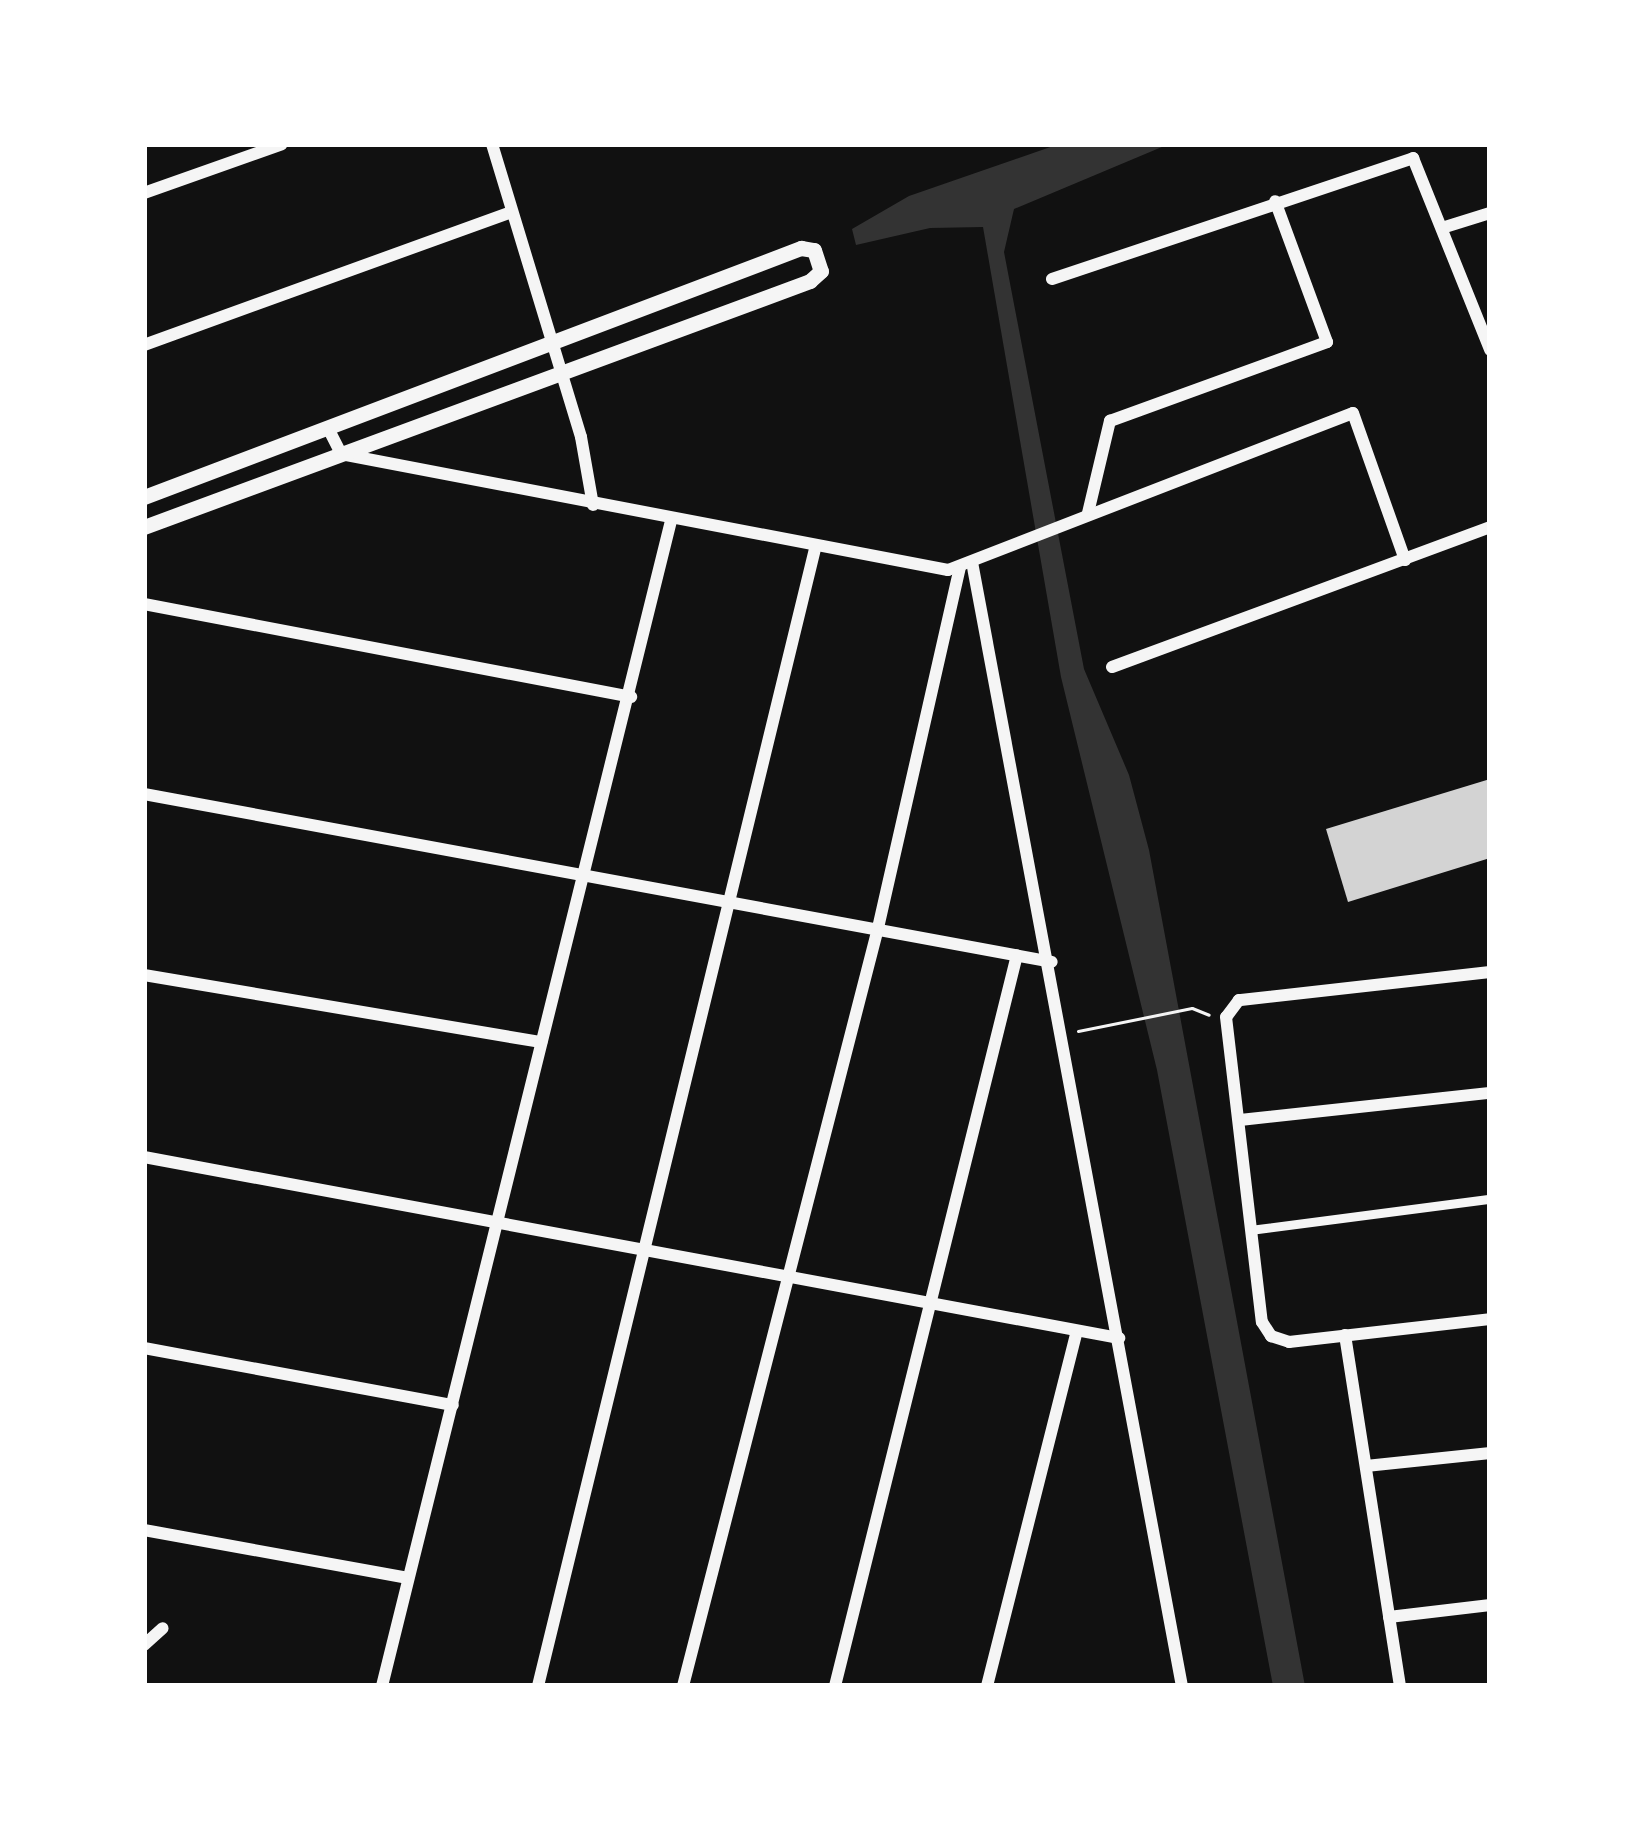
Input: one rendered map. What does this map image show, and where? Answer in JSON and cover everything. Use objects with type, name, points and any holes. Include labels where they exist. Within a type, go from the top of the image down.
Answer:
[{"type":"street","points":[[144,194],[282,144]]},
{"type":"street","points":[[492,144],[562,374],[593,505]]},
{"type":"street","points":[[1052,279],[1413,158],[1445,227],[1490,350]]},
{"type":"street","points":[[1088,513],[1109,422],[1327,342],[1275,201]]},
{"type":"street","points":[[144,345],[512,212]]},
{"type":"street","points":[[1445,227],[1490,212]]},
{"type":"street","points":[[144,497],[553,346],[801,248],[814,250],[820,271],[562,374],[144,527]]},
{"type":"street","points":[[341,454],[934,570],[966,564],[1353,413],[1405,560]]},
{"type":"street","points":[[329,430],[341,454]]},
{"type":"street","points":[[382,1686],[671,521]]},
{"type":"street","points":[[1112,667],[1490,527]]},
{"type":"street","points":[[538,1686],[649,1246],[815,549]]},
{"type":"street","points":[[683,1686],[878,928],[966,564]]},
{"type":"street","points":[[966,564],[1052,962],[1182,1686]]},
{"type":"street","points":[[144,604],[631,697]]},
{"type":"street","points":[[144,794],[587,870],[1052,962]]},
{"type":"street","points":[[835,1686],[1017,955]]},
{"type":"street","points":[[1490,972],[1227,1011],[1262,1322],[1270,1336],[1288,1342],[1490,1319]]},
{"type":"street","points":[[144,974],[541,1042]]},
{"type":"street","points":[[1240,1120],[1490,1093]]},
{"type":"street","points":[[144,1157],[649,1246],[1119,1338]]},
{"type":"street","points":[[1250,1230],[1490,1198]]},
{"type":"street","points":[[987,1686],[1077,1331]]},
{"type":"street","points":[[1345,1335],[1400,1686]]},
{"type":"street","points":[[144,1348],[453,1406]]},
{"type":"street","points":[[1366,1466],[1490,1453]]},
{"type":"street","points":[[144,1530],[407,1578]]},
{"type":"street","points":[[1389,1617],[1490,1606]]},
{"type":"street","points":[[144,1645],[163,1628]]},
{"type":"path","points":[[1064,1034],[1179,1010],[1227,1011]]},
{"type":"shaded area","points":[[1059,144],[1169,144],[1014,209],[1004,252],[1084,669],[1129,775],[1149,850],[1305,1686],[1273,1686],[1157,1070],[1061,677],[983,227],[930,228],[856,245],[852,229],[909,196]]},
{"type":"building","points":[[1490,779],[1490,858],[1348,902],[1326,829]]}]
